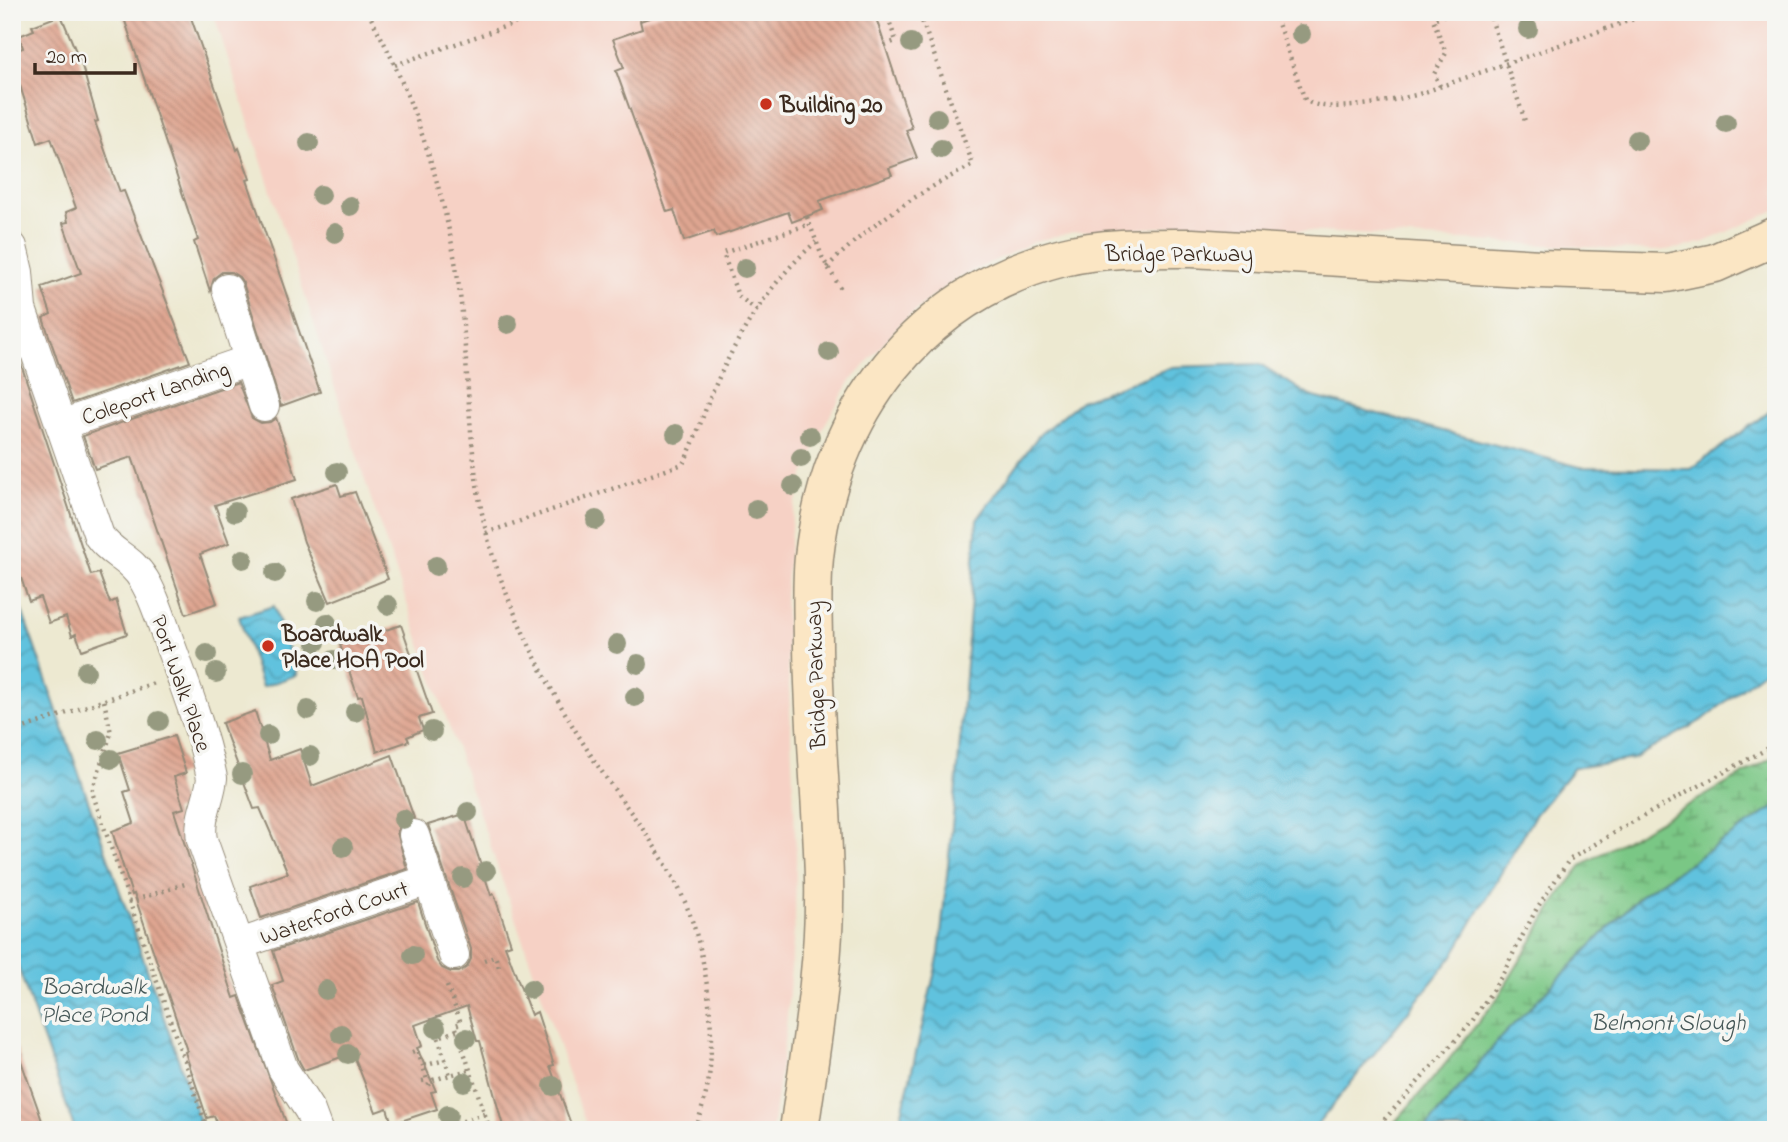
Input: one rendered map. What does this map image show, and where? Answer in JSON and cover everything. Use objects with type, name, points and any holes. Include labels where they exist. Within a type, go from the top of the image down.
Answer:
[{"type":"street","name":"Bridge Parkway","points":[[799,1130],[823,948],[824,880],[813,667],[813,583],[817,534],[831,475],[860,413],[892,362],[924,330],[975,292],[1020,272],[1066,256],[1136,248],[1192,248],[1540,269],[1667,273],[1715,263],[1776,236]]},
{"type":"street","name":"Port Walk Place","points":[[12,247],[18,272],[21,309],[99,536],[105,544],[126,558],[151,591],[181,674],[212,778],[211,792],[200,829],[283,1069],[310,1111],[317,1130]]},
{"type":"street","name":"Coleport Landing","points":[[227,289],[264,406]]},
{"type":"street","name":"Coleport Landing","points":[[61,425],[249,360]]},
{"type":"street","name":"Waterford Court","points":[[414,835],[454,955]]},
{"type":"street","name":"Waterford Court","points":[[240,944],[428,880]]},
{"type":"path","points":[[368,12],[395,65],[433,170],[451,239],[462,313],[475,479],[486,533],[498,573],[558,701],[672,876],[689,912],[702,959],[710,1014],[709,1078],[696,1130]]},
{"type":"path","points":[[395,65],[547,12]]},
{"type":"path","points":[[885,45],[896,41],[886,12]]},
{"type":"path","points":[[827,267],[863,233],[902,204],[973,165],[919,12]]},
{"type":"path","points":[[1274,12],[1305,100],[1338,106],[1379,103],[1440,86],[1654,12]]},
{"type":"path","points":[[1440,86],[1434,74],[1446,53],[1433,19],[1452,12]]},
{"type":"path","points":[[1489,12],[1525,121]]},
{"type":"path","points":[[807,217],[827,267],[842,289]]},
{"type":"path","points":[[757,310],[738,296],[723,253],[810,224]]},
{"type":"path","points":[[486,533],[683,464],[722,371],[757,310],[795,260],[816,242]]},
{"type":"path","points":[[12,732],[181,674]]},
{"type":"path","points":[[104,701],[111,733],[92,792],[208,1128],[214,1126],[216,1130]]},
{"type":"path","points":[[1375,1130],[1471,1023],[1501,977],[1537,908],[1569,860],[1620,829],[1776,744]]},
{"type":"path","points":[[129,902],[215,874]]},
{"type":"path","points":[[454,955],[445,969],[450,984],[447,985],[461,1023],[455,1025],[490,1130]]},
{"type":"path","points":[[450,1075],[438,1037],[457,1031]]},
{"type":"path","points":[[412,1052],[417,1050],[423,1066],[427,1080],[422,1081]]},
{"type":"path","points":[[423,1066],[445,1060]]},
{"type":"path","points":[[428,1085],[433,1080],[469,1070]]},
{"type":"path","points":[[436,1130],[484,1114]]},
{"type":"shaded area","points":[[213,12],[1776,12],[1776,210],[1704,242],[1656,251],[1196,225],[1073,232],[1036,241],[962,276],[930,298],[901,323],[850,382],[825,424],[801,482],[792,517],[785,597],[796,855],[795,919],[786,1027],[772,1130],[588,1130],[370,496]]},
{"type":"green space","points":[[1776,756],[1776,806],[1641,895],[1502,1037],[1424,1130],[1388,1130],[1497,999],[1562,891],[1583,864]]},
{"type":"water","points":[[1260,364],[1310,396],[1580,467],[1691,469],[1776,407],[1776,661],[1704,719],[1633,759],[1574,768],[1535,815],[1452,957],[1313,1130],[898,1130],[939,954],[958,767],[977,520],[1039,435],[1081,401],[1172,367]]},
{"type":"water","name":"Boardwalk Place Pond","points":[[12,582],[203,1130],[75,1130],[12,950]]},
{"type":"water","name":"Boardwalk Place HOA Pool","points":[[274,606],[297,675],[262,687],[239,617]]},
{"type":"water","name":"Belmont Slough","points":[[1776,806],[1776,1130],[1424,1130],[1502,1036],[1641,895]]},
{"type":"building","points":[[122,12],[189,12],[237,150],[239,148],[250,179],[247,180],[320,392],[281,406],[243,283],[231,272],[222,272],[214,278],[210,291],[194,242],[198,240]]},
{"type":"building","name":"Building 20","points":[[667,12],[874,12],[912,128],[906,130],[917,158],[889,168],[892,175],[819,201],[823,210],[792,222],[788,212],[716,237],[714,231],[684,241],[674,210],[667,212],[616,71],[624,68],[613,39],[642,29],[640,21]]},
{"type":"building","points":[[61,15],[82,66],[98,121],[95,122],[114,176],[120,192],[124,191],[190,362],[72,403],[43,318],[51,314],[42,287],[81,273],[63,223],[68,222],[66,212],[76,208],[51,138],[38,143],[12,60],[12,52],[23,48],[19,36],[34,30],[32,26]]},
{"type":"building","points":[[12,337],[91,575],[99,573],[110,603],[116,600],[127,634],[82,650],[76,634],[72,636],[66,617],[49,623],[40,597],[29,601],[12,552]]},
{"type":"building","points":[[238,382],[252,418],[261,423],[276,418],[297,479],[215,505],[229,543],[200,554],[217,603],[186,614],[132,457],[95,469],[83,436]]},
{"type":"building","points":[[337,484],[341,496],[355,492],[388,579],[330,602],[304,542],[291,499]]},
{"type":"building","points":[[401,625],[432,714],[419,718],[423,730],[407,737],[409,741],[377,752],[362,696],[358,697],[340,645]]},
{"type":"building","points":[[255,711],[270,760],[300,749],[312,786],[392,755],[414,818],[401,823],[397,832],[407,869],[261,918],[250,886],[288,873],[260,808],[254,809],[222,723]]},
{"type":"building","points":[[174,736],[186,773],[174,777],[184,808],[174,811],[234,998],[239,996],[289,1130],[219,1130],[214,1116],[207,1118],[112,831],[134,823],[124,792],[130,790],[118,753]]},
{"type":"building","points":[[464,814],[491,895],[494,894],[511,944],[505,946],[531,1015],[537,1012],[554,1065],[550,1066],[573,1130],[504,1130],[480,1041],[477,1041],[467,1006],[415,1025],[422,1046],[417,1048],[436,1091],[431,1092],[437,1109],[392,1124],[387,1108],[376,1112],[353,1053],[304,1070],[272,985],[283,981],[273,951],[418,902],[437,961],[442,968],[459,972],[467,967],[471,959],[471,949],[428,825]]},
{"type":"building","points":[[16,1047],[45,1130],[12,1130],[12,1048]]},
{"type":"place","name":"Building 20","points":[[766,104]]},
{"type":"place","name":"Boardwalk Place HOA Pool","points":[[268,646]]}]
